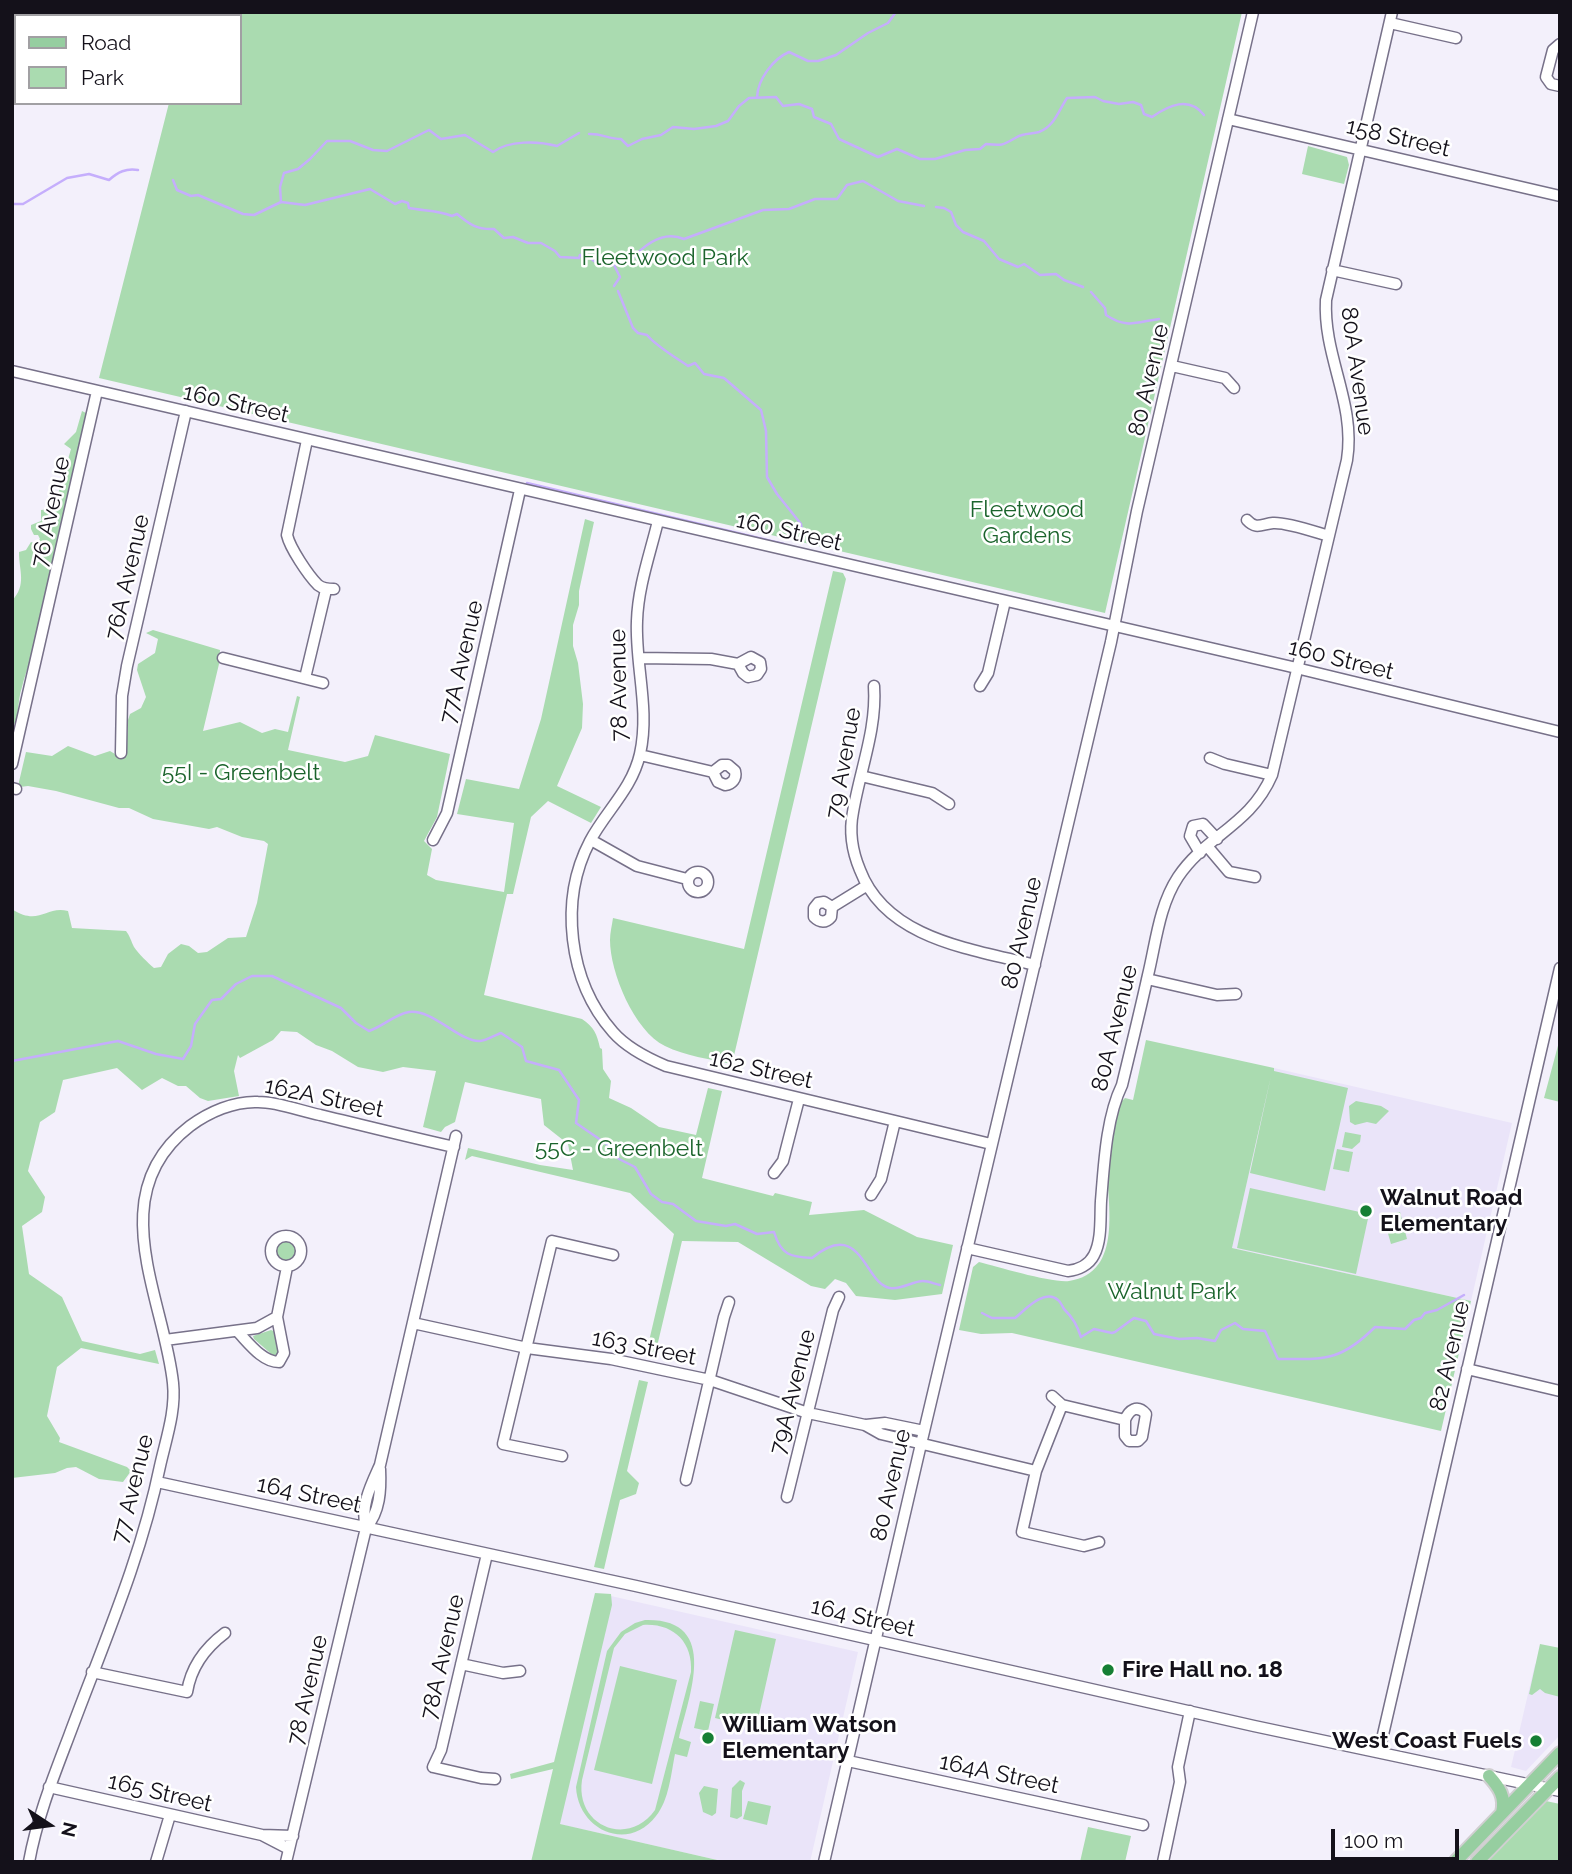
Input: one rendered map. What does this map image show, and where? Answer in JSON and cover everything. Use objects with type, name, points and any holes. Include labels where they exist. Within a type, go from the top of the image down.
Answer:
[{"type":"main road","points":[[1455,1862],[1560,1753]]},
{"type":"main road","points":[[1489,1776],[1503,1797],[1502,1813]]},
{"type":"main road","points":[[1478,1862],[1554,1790],[1560,1777]]},
{"type":"street","name":"80 Avenue","points":[[824,1862],[1114,627],[1137,511],[1253,12]]},
{"type":"street","name":"80A Avenue","points":[[967,1248],[1059,1270],[1073,1270],[1083,1266],[1095,1254],[1100,1224],[1104,1160],[1117,1095],[1122,1085],[1169,893],[1178,877],[1204,850],[1256,805],[1272,775],[1347,460],[1349,438],[1346,407],[1330,353],[1326,330],[1326,300],[1392,12]]},
{"type":"street","points":[[1390,23],[1455,38]]},
{"type":"street","points":[[1560,44],[1553,50],[1546,77],[1549,83],[1560,86]]},
{"type":"street","name":"158 Street","points":[[1228,119],[1560,196]]},
{"type":"street","points":[[1332,270],[1396,284]]},
{"type":"street","points":[[1172,366],[1225,378],[1234,388]]},
{"type":"street","name":"160 Street","points":[[12,371],[1559,731]]},
{"type":"street","name":"76 Avenue","points":[[12,764],[97,391]]},
{"type":"street","name":"76A Avenue","points":[[121,753],[122,696],[127,666],[186,411]]},
{"type":"street","points":[[305,678],[330,589],[317,584],[290,545],[287,535],[307,440]]},
{"type":"street","name":"77A Avenue","points":[[433,840],[447,813],[520,490]]},
{"type":"street","points":[[1247,520],[1258,527],[1278,523],[1329,536]]},
{"type":"street","name":"78 Avenue","points":[[577,958],[572,940],[571,904],[578,873],[591,840],[622,797],[640,755],[644,723],[638,608],[658,522]]},
{"type":"street","points":[[980,686],[988,673],[1005,601]]},
{"type":"street","points":[[639,658],[711,659],[738,664]]},
{"type":"street","points":[[222,659],[323,683]]},
{"type":"street","name":"79 Avenue","points":[[866,886],[853,850],[851,830],[875,714],[874,686]]},
{"type":"street","points":[[640,755],[713,772]]},
{"type":"street","points":[[1210,758],[1272,775]]},
{"type":"street","points":[[861,776],[932,793],[949,804]]},
{"type":"street","points":[[1217,839],[1203,824],[1193,827],[1191,836],[1229,872],[1255,877]]},
{"type":"street","points":[[591,840],[637,866],[687,879]]},
{"type":"street","points":[[832,907],[866,886],[895,916],[921,933],[954,945],[1035,965]]},
{"type":"street","name":"162 Street","points":[[577,958],[589,993],[613,1032],[637,1051],[677,1070],[991,1144]]},
{"type":"street","name":"82 Avenue","points":[[1379,1752],[1467,1369],[1556,1002],[1560,968]]},
{"type":"street","points":[[1147,979],[1217,995],[1236,994]]},
{"type":"street","points":[[774,1173],[783,1161],[799,1099]]},
{"type":"street","name":"162A Street","points":[[190,1126],[220,1109],[258,1102],[455,1142]]},
{"type":"street","points":[[871,1195],[881,1179],[895,1122]]},
{"type":"street","name":"77 Avenue","points":[[29,1862],[37,1824],[50,1787],[143,1539],[157,1482],[173,1396],[142,1234],[145,1203],[153,1173],[174,1140],[190,1126]]},
{"type":"street","name":"78 Avenue","points":[[286,1862],[366,1528],[363,1513],[380,1465],[455,1142]]},
{"type":"street","points":[[562,1456],[503,1444],[552,1241],[613,1255]]},
{"type":"street","points":[[237,1331],[263,1357],[279,1362],[285,1353],[276,1317],[287,1267]]},
{"type":"street","name":"79A Avenue","points":[[787,1497],[833,1310],[839,1297]]},
{"type":"street","points":[[686,1480],[729,1302]]},
{"type":"street","points":[[164,1339],[263,1326],[276,1317]]},
{"type":"street","name":"163 Street","points":[[413,1323],[527,1348],[611,1359],[710,1380],[808,1413],[865,1425],[881,1434],[1036,1471]]},
{"type":"street","points":[[1467,1369],[1560,1391]]},
{"type":"street","points":[[1052,1396],[1062,1405],[1125,1420]]},
{"type":"street","points":[[1062,1405],[1036,1471],[1022,1532],[1084,1546],[1100,1542]]},
{"type":"street","name":"163 Street","points":[[865,1425],[885,1423],[924,1431]]},
{"type":"street","name":"164 Street","points":[[157,1482],[1554,1790]]},
{"type":"street","name":"78A Avenue","points":[[487,1554],[441,1750],[433,1767],[481,1779],[495,1779]]},
{"type":"street","points":[[92,1672],[187,1692],[191,1672],[211,1643],[225,1633]]},
{"type":"street","points":[[461,1664],[503,1673],[520,1671]]},
{"type":"street","points":[[1163,1862],[1180,1782],[1178,1767],[1190,1711]]},
{"type":"street","name":"164A Street","points":[[848,1761],[1143,1825]]},
{"type":"street","name":"165 Street","points":[[50,1787],[262,1835],[293,1836]]},
{"type":"street","points":[[156,1862],[170,1815]]},
{"type":"street","name":"165 Street","points":[[262,1835],[289,1849]]},
{"type":"shaded area","name":"Walnut Road Elementary","points":[[1274,1068],[1512,1123],[1471,1301],[1232,1248]]},
{"type":"shaded area","name":"William Watson Elementary","points":[[611,1596],[858,1652],[810,1862],[726,1862],[559,1824]]},
{"type":"shaded area","points":[[1535,1664],[1560,1682],[1560,1735],[1526,1771],[1511,1767]]},
{"type":"green space","name":"Fleetwood Park","points":[[1242,12],[1105,613],[99,378],[168,105],[242,105],[242,14],[192,14]]},
{"type":"green space","points":[[1308,146],[1347,157],[1349,165],[1344,184],[1302,174]]},
{"type":"green space","points":[[82,411],[87,417],[35,645],[12,729],[12,601],[21,583],[19,552],[26,550],[31,542],[40,539],[38,535],[34,535],[31,525],[41,521],[41,510],[50,509],[51,501],[58,494],[71,449],[64,444],[76,432]]},
{"type":"green space","points":[[585,519],[594,522],[573,625],[573,646],[583,704],[582,728],[557,786],[601,807],[591,823],[548,801],[531,817],[513,894],[507,894],[484,995],[586,1022],[594,1031],[602,1049],[603,1069],[611,1081],[609,1098],[631,1108],[659,1127],[696,1135],[708,1088],[722,1091],[702,1178],[773,1196],[775,1193],[812,1202],[809,1215],[864,1210],[917,1237],[953,1245],[942,1294],[895,1300],[856,1296],[846,1283],[835,1279],[825,1289],[811,1286],[738,1242],[682,1241],[655,1355],[646,1354],[674,1234],[630,1193],[472,1156],[465,1160],[468,1148],[573,1170],[568,1144],[544,1125],[541,1099],[465,1082],[455,1122],[441,1132],[423,1127],[436,1071],[403,1067],[383,1072],[358,1067],[297,1032],[281,1031],[273,1040],[240,1058],[238,1055],[234,1071],[239,1096],[208,1101],[186,1086],[178,1086],[162,1078],[142,1090],[117,1068],[63,1080],[55,1112],[40,1122],[28,1171],[45,1197],[42,1212],[22,1226],[29,1274],[62,1297],[82,1341],[140,1354],[155,1350],[159,1364],[81,1348],[57,1367],[47,1416],[60,1438],[59,1442],[127,1467],[131,1471],[123,1482],[99,1479],[76,1467],[55,1473],[12,1478],[12,909],[29,916],[68,911],[72,928],[126,931],[143,958],[154,968],[161,967],[168,954],[181,944],[198,953],[207,952],[228,938],[246,937],[257,903],[268,844],[217,827],[209,829],[153,819],[129,808],[119,808],[56,791],[20,787],[18,786],[26,752],[52,756],[68,746],[95,756],[110,751],[120,757],[126,755],[130,714],[141,708],[146,697],[137,670],[138,664],[155,653],[158,639],[146,633],[153,630],[220,650],[203,731],[240,722],[262,733],[275,729],[288,732],[297,696],[300,697],[288,750],[345,762],[368,756],[375,735],[450,754],[437,817],[424,841],[432,849],[427,875],[436,880],[504,892],[514,823],[457,814],[466,779],[519,789],[541,719]]},
{"type":"green space","points":[[833,571],[843,573],[846,579],[732,1064],[681,1052],[665,1046],[643,1028],[626,999],[611,953],[613,918],[744,949]]},
{"type":"green space","points":[[1560,1038],[1560,1102],[1544,1098]]},
{"type":"green space","name":"Walnut Park","points":[[1146,1040],[1274,1068],[1274,1071],[1348,1088],[1325,1191],[1250,1173],[1271,1076],[1232,1248],[1471,1301],[1441,1431],[1012,1333],[981,1334],[959,1330],[973,1267],[979,1262],[1061,1281],[1086,1275],[1098,1265],[1109,1234],[1107,1165],[1111,1142],[1121,1102],[1125,1098],[1133,1100]]},
{"type":"green space","points":[[1356,1101],[1381,1106],[1389,1111],[1376,1124],[1367,1122],[1355,1125],[1350,1122],[1349,1106]]},
{"type":"green space","points":[[1345,1132],[1361,1135],[1360,1142],[1352,1149],[1342,1147]]},
{"type":"green space","points":[[1337,1149],[1353,1152],[1349,1172],[1333,1169]]},
{"type":"green space","points":[[1250,1188],[1369,1214],[1356,1274],[1237,1248]]},
{"type":"green space","points":[[1400,1212],[1407,1239],[1391,1244],[1383,1216]]},
{"type":"green space","points":[[286,1239],[295,1243],[299,1252],[295,1261],[286,1265],[277,1261],[273,1252],[277,1243]]},
{"type":"green space","points":[[271,1330],[276,1332],[281,1349],[276,1358],[253,1336]]},
{"type":"green space","points":[[639,1380],[648,1382],[627,1471],[639,1483],[636,1494],[620,1500],[604,1569],[594,1567]]},
{"type":"green space","points":[[595,1593],[611,1594],[612,1605],[560,1824],[726,1862],[531,1862],[553,1769],[511,1779],[510,1774],[554,1762]]},
{"type":"green space","points":[[645,1620],[669,1623],[684,1632],[692,1645],[693,1682],[679,1738],[691,1742],[687,1757],[675,1754],[667,1795],[656,1816],[645,1827],[632,1833],[619,1834],[595,1825],[585,1815],[576,1787],[607,1651],[621,1632]],"holes":[[[643,1625],[654,1625],[672,1631],[685,1643],[691,1661],[691,1672],[655,1810],[644,1822],[631,1828],[618,1829],[595,1820],[582,1796],[582,1780],[614,1648],[625,1634]]]},
{"type":"green space","points":[[735,1630],[776,1639],[756,1728],[715,1718]]},
{"type":"green space","points":[[1540,1644],[1560,1648],[1560,1697],[1540,1689],[1532,1695],[1529,1694]]},
{"type":"green space","points":[[620,1666],[677,1680],[652,1784],[594,1770]]},
{"type":"green space","points":[[700,1701],[714,1704],[708,1731],[694,1728]]},
{"type":"green space","points":[[740,1780],[745,1783],[742,1791],[742,1816],[737,1819],[730,1817],[732,1788]]},
{"type":"green space","points":[[704,1786],[718,1789],[716,1813],[712,1816],[703,1812],[699,1793]]},
{"type":"green space","points":[[748,1801],[771,1806],[767,1825],[743,1819]]},
{"type":"green space","points":[[1546,1801],[1560,1804],[1560,1862],[1487,1862]]},
{"type":"green space","points":[[1088,1827],[1131,1836],[1125,1862],[1080,1862]]},
{"type":"waterway","points":[[757,97],[763,77],[783,55],[789,52],[808,61],[836,55],[888,23],[896,12]]},
{"type":"waterway","points":[[589,134],[621,139],[628,146],[642,139],[661,135],[673,127],[694,129],[716,126],[728,121],[749,98],[776,97],[783,106],[799,104],[812,109],[814,117],[831,124],[839,139],[878,157],[897,149],[920,159],[935,159],[965,150],[980,149],[986,144],[1003,144],[1022,135],[1044,130],[1067,98],[1095,97],[1119,104],[1133,102],[1141,105],[1144,114],[1152,117],[1172,106],[1185,104],[1198,109],[1204,115]]},
{"type":"waterway","points":[[173,180],[177,190],[191,196],[198,195],[243,214],[254,215],[281,202],[280,187],[284,173],[298,169],[327,141],[350,141],[373,150],[387,151],[429,130],[441,139],[465,135],[493,152],[507,145],[524,143],[557,146],[579,133]]},
{"type":"waterway","points":[[12,204],[23,204],[67,178],[89,174],[109,180],[122,171],[138,170]]},
{"type":"waterway","points":[[631,260],[648,244],[662,237],[684,239],[763,210],[789,209],[815,199],[837,199],[847,185],[863,181],[898,201],[924,206]]},
{"type":"waterway","points":[[281,202],[305,205],[370,189],[395,204],[402,201],[408,203],[409,208],[452,216],[457,214],[474,226],[494,229],[504,238],[513,237],[528,243],[541,243],[560,257],[579,258],[580,255],[586,255],[598,264],[611,260],[622,261]]},
{"type":"waterway","points":[[936,207],[951,212],[956,225],[963,232],[984,241],[999,259],[1018,267],[1024,264],[1040,275],[1056,274],[1083,287]]},
{"type":"waterway","points":[[612,261],[620,277],[614,286]]},
{"type":"waterway","points":[[618,291],[633,328],[638,333],[647,335],[688,366],[695,363],[704,374],[724,378],[761,410],[766,431],[767,477],[801,524],[803,539]]},
{"type":"waterway","points":[[1091,292],[1105,308],[1106,315],[1120,322],[1159,319]]},
{"type":"waterway","points":[[527,483],[784,544]]},
{"type":"waterway","points":[[12,1061],[118,1041],[156,1054],[183,1059],[191,1046],[195,1024],[212,1000],[221,999],[236,984],[252,976],[272,976],[341,1008],[369,1031],[399,1015],[418,1012],[472,1040],[482,1041],[501,1033],[522,1047],[526,1061],[559,1070],[579,1100],[576,1123],[608,1145],[619,1159],[635,1167],[651,1194],[662,1202],[673,1204],[696,1221],[726,1226],[735,1224],[757,1234],[774,1232],[783,1250],[798,1257],[812,1258],[829,1247],[842,1245],[852,1248],[881,1284],[890,1288],[923,1281],[940,1285]]},
{"type":"waterway","points":[[982,1313],[992,1318],[1015,1318],[1035,1302],[1053,1297],[1072,1319],[1081,1337],[1094,1329],[1115,1332],[1134,1318],[1146,1321],[1154,1334],[1179,1339],[1215,1341],[1221,1330],[1235,1323],[1243,1329],[1265,1331],[1278,1359],[1308,1359],[1341,1353],[1375,1327],[1405,1329],[1425,1313],[1437,1310],[1464,1295]]},
{"type":"place","name":"Walnut Road Elementary","points":[[1366,1211]]},
{"type":"place","name":"Fire Hall no. 18","points":[[1108,1670]]},
{"type":"place","name":"William Watson Elementary","points":[[708,1738]]},
{"type":"place","name":"West Coast Fuels","points":[[1536,1741]]},
{"type":"park label","name":"Fleetwood Gardens","points":[[1027,523]]},
{"type":"park label","name":"55I - Greenbelt","points":[[241,773]]},
{"type":"park label","name":"55C - Greenbelt","points":[[619,1149]]}]
